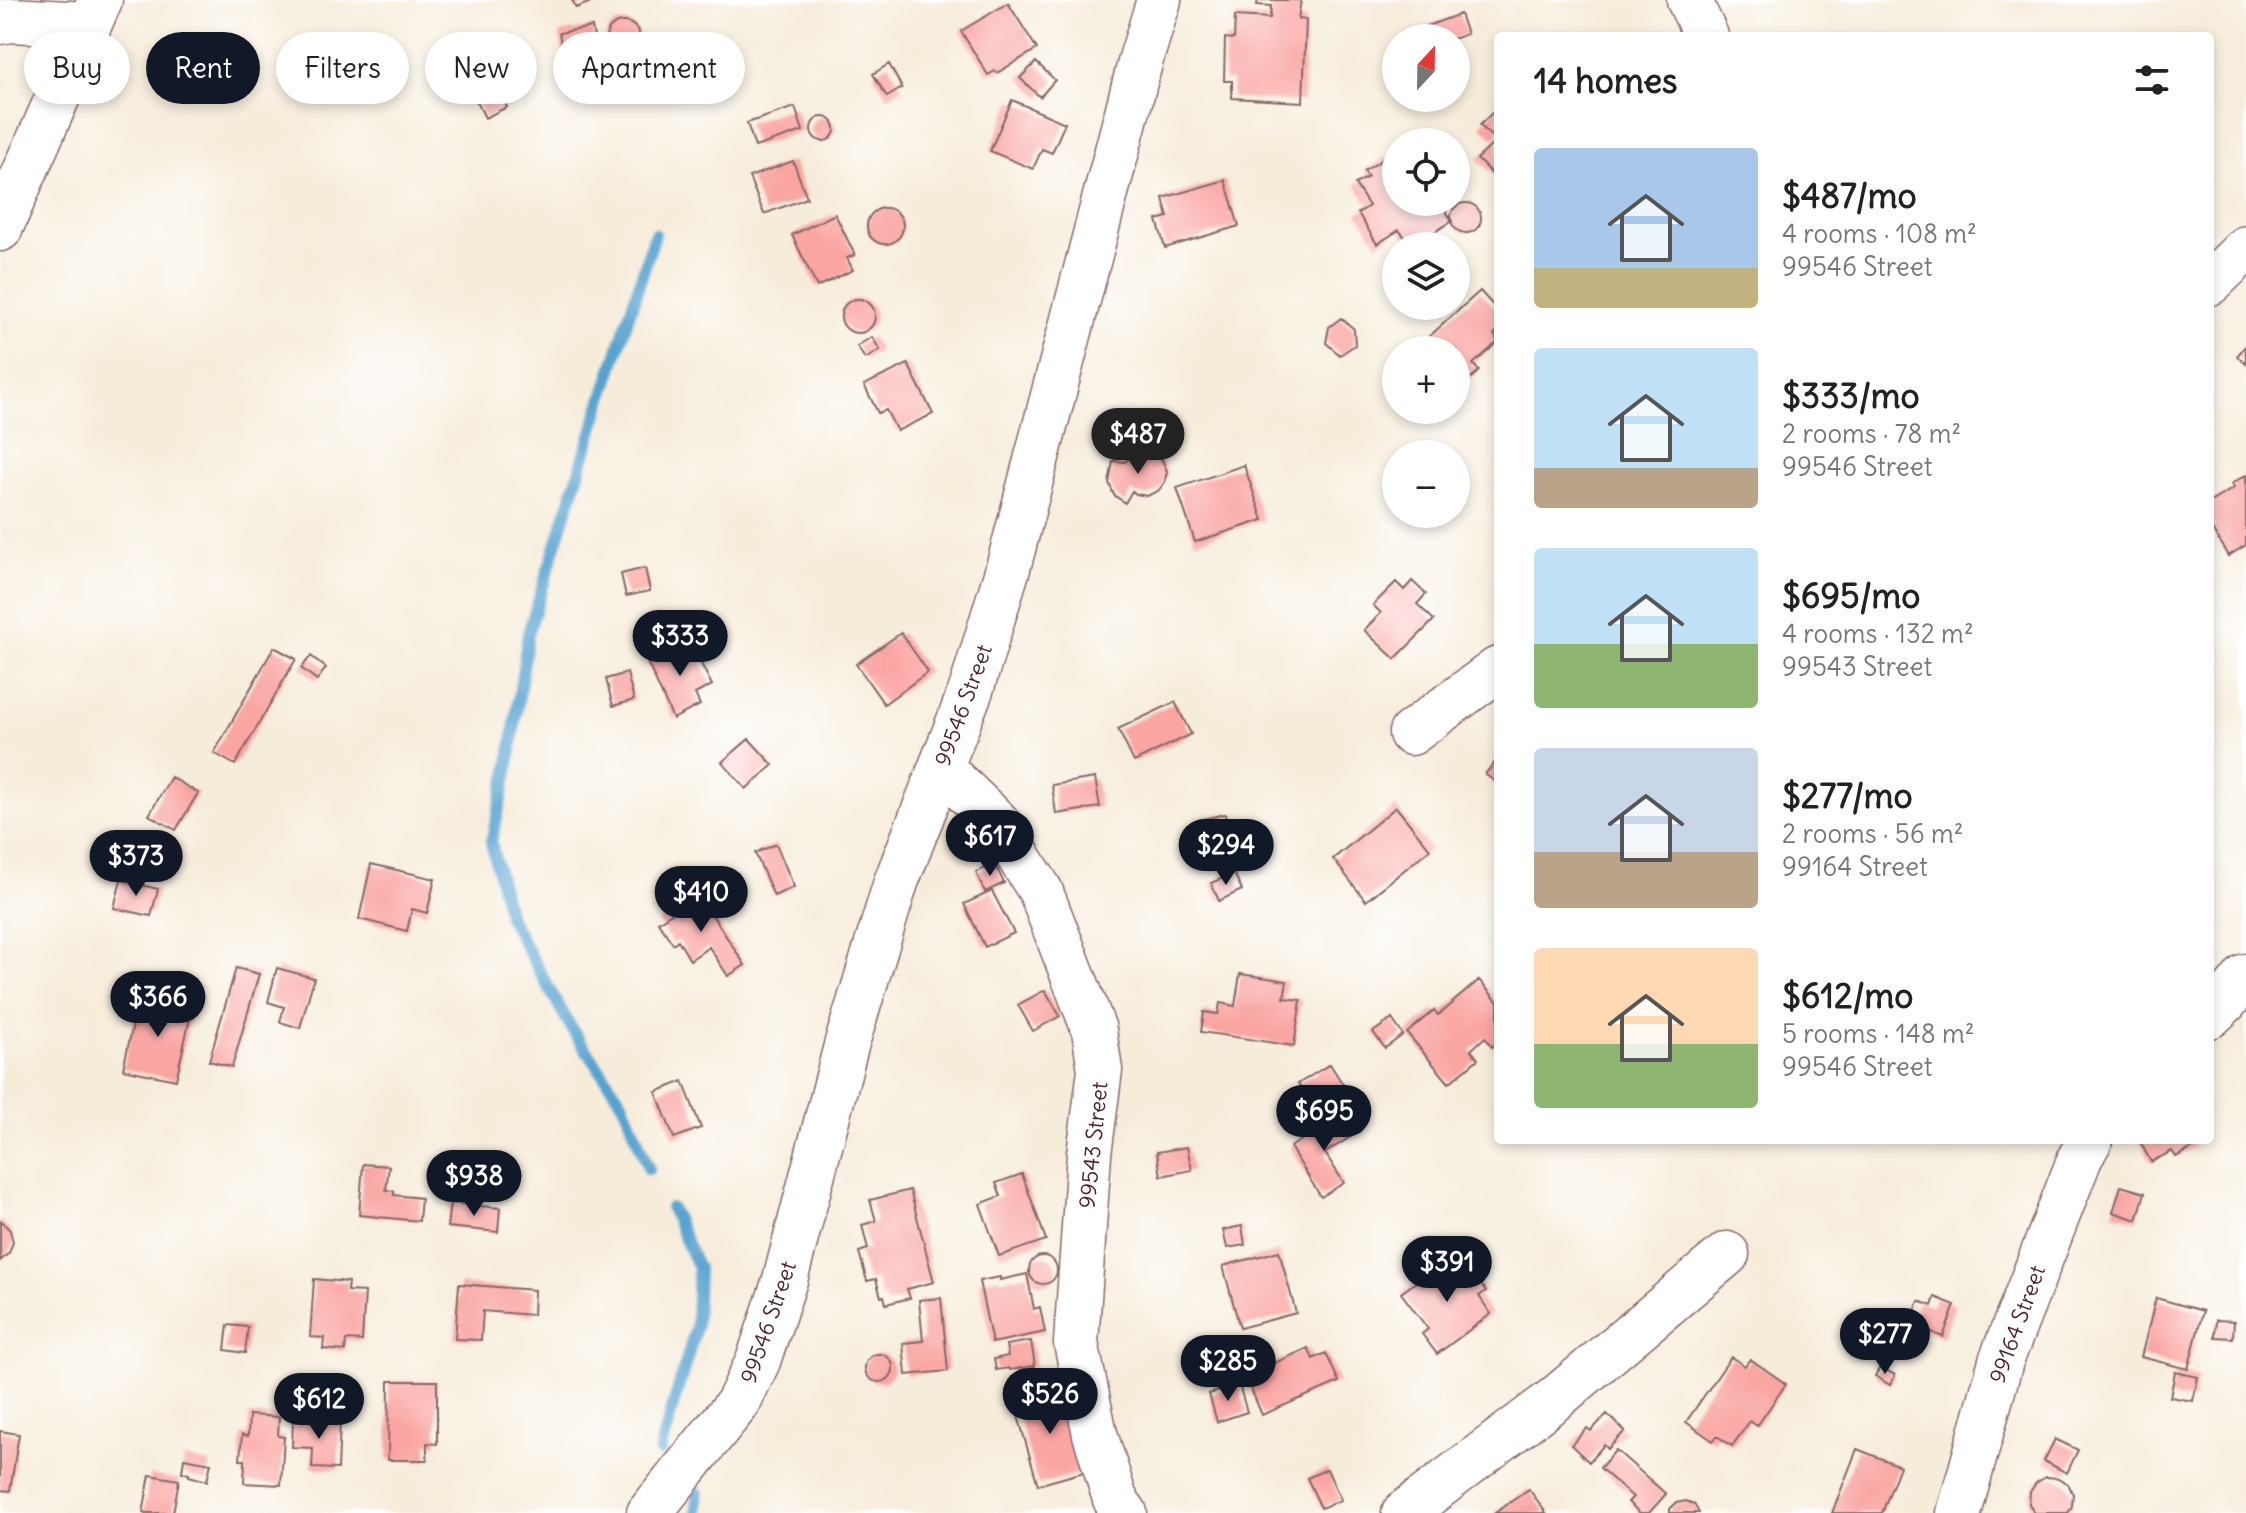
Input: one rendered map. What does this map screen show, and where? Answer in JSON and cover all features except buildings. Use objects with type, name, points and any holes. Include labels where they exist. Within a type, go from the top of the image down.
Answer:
[{"type":"street","name":"99546 Street","points":[[649,1513],[738,1403],[758,1361],[785,1280],[846,1046],[891,897],[971,690],[1008,568],[1159,0]]},
{"type":"street","points":[[1689,0],[1704,32]]},
{"type":"street","points":[[0,22],[95,12],[0,229]]},
{"type":"street","points":[[2214,279],[2246,248]]},
{"type":"street","points":[[1411,733],[1494,672]]},
{"type":"street","name":"99543 Street","points":[[941,768],[997,822],[1040,890],[1094,1030],[1100,1070],[1089,1154],[1076,1343],[1095,1434],[1115,1499],[1125,1513]]},
{"type":"street","points":[[2214,1012],[2246,976]]},
{"type":"street","name":"99164 Street","points":[[1959,1513],[2001,1361],[2088,1144]]},
{"type":"street","points":[[1404,1513],[1556,1398],[1727,1254]]},
{"type":"waterway","points":[[649,1169],[623,1103],[573,1031],[509,917],[491,842],[508,771],[528,633],[655,234]]},
{"type":"waterway","points":[[660,1451],[696,1327],[698,1268],[671,1208]]},
{"type":"waterway","points":[[697,1513],[698,1493]]}]
